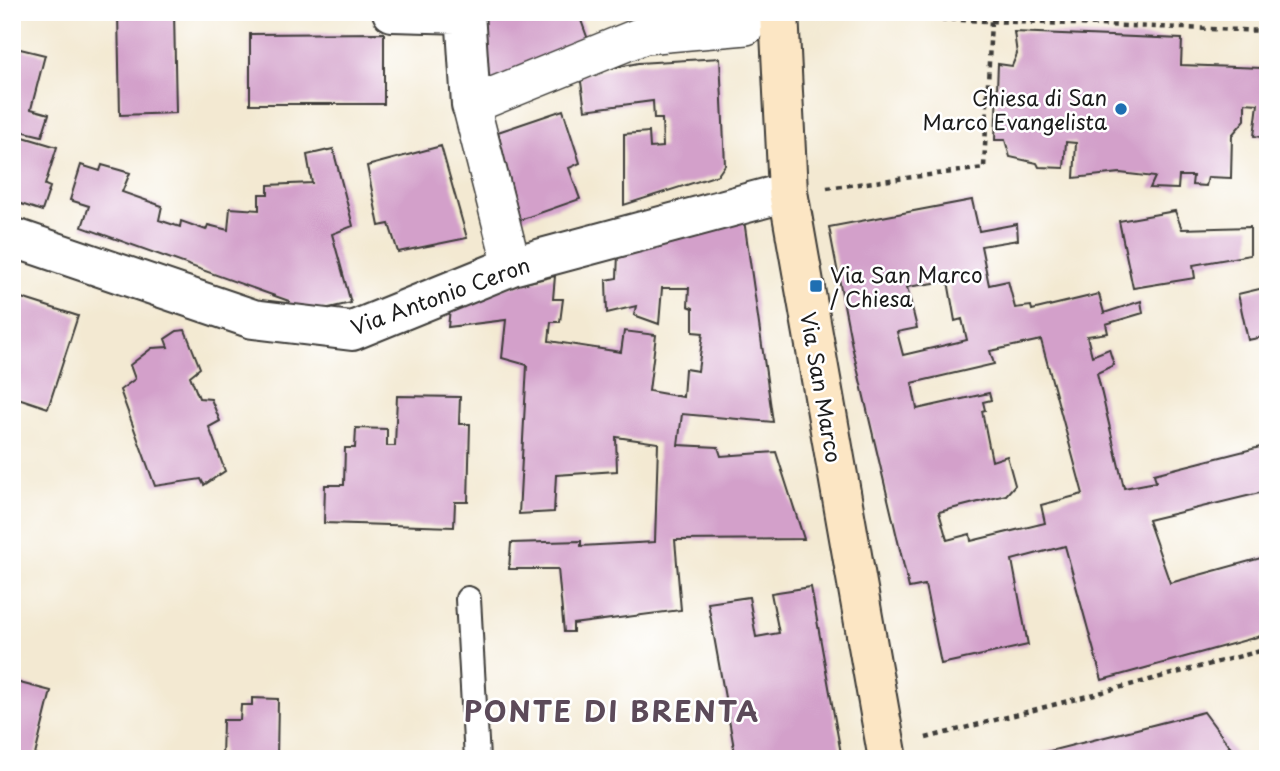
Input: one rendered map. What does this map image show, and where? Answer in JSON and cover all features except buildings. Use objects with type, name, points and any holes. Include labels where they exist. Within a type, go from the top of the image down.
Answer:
[{"type":"main road","name":"Via San Marco","points":[[763,19],[805,190],[888,759]]},
{"type":"street","points":[[392,12],[465,13],[471,105],[512,266]]},
{"type":"street","points":[[471,105],[644,35],[763,19]]},
{"type":"street","name":"Via Antonio Ceron","points":[[12,237],[253,319],[352,331],[512,266],[805,190]]},
{"type":"lane","points":[[468,598],[477,759]]},
{"type":"path","points":[[817,15],[1268,31]]},
{"type":"path","points":[[805,190],[984,168],[991,20]]},
{"type":"path","points":[[923,739],[1268,649]]},
{"type":"place","name":"Chiesa di San Marco Evangelista","points":[[1121,109]]},
{"type":"place","name":"Via San Marco / Chiesa","points":[[816,286]]},
{"type":"district","name":"PONTE DI BRENTA","points":[[612,710]]}]
